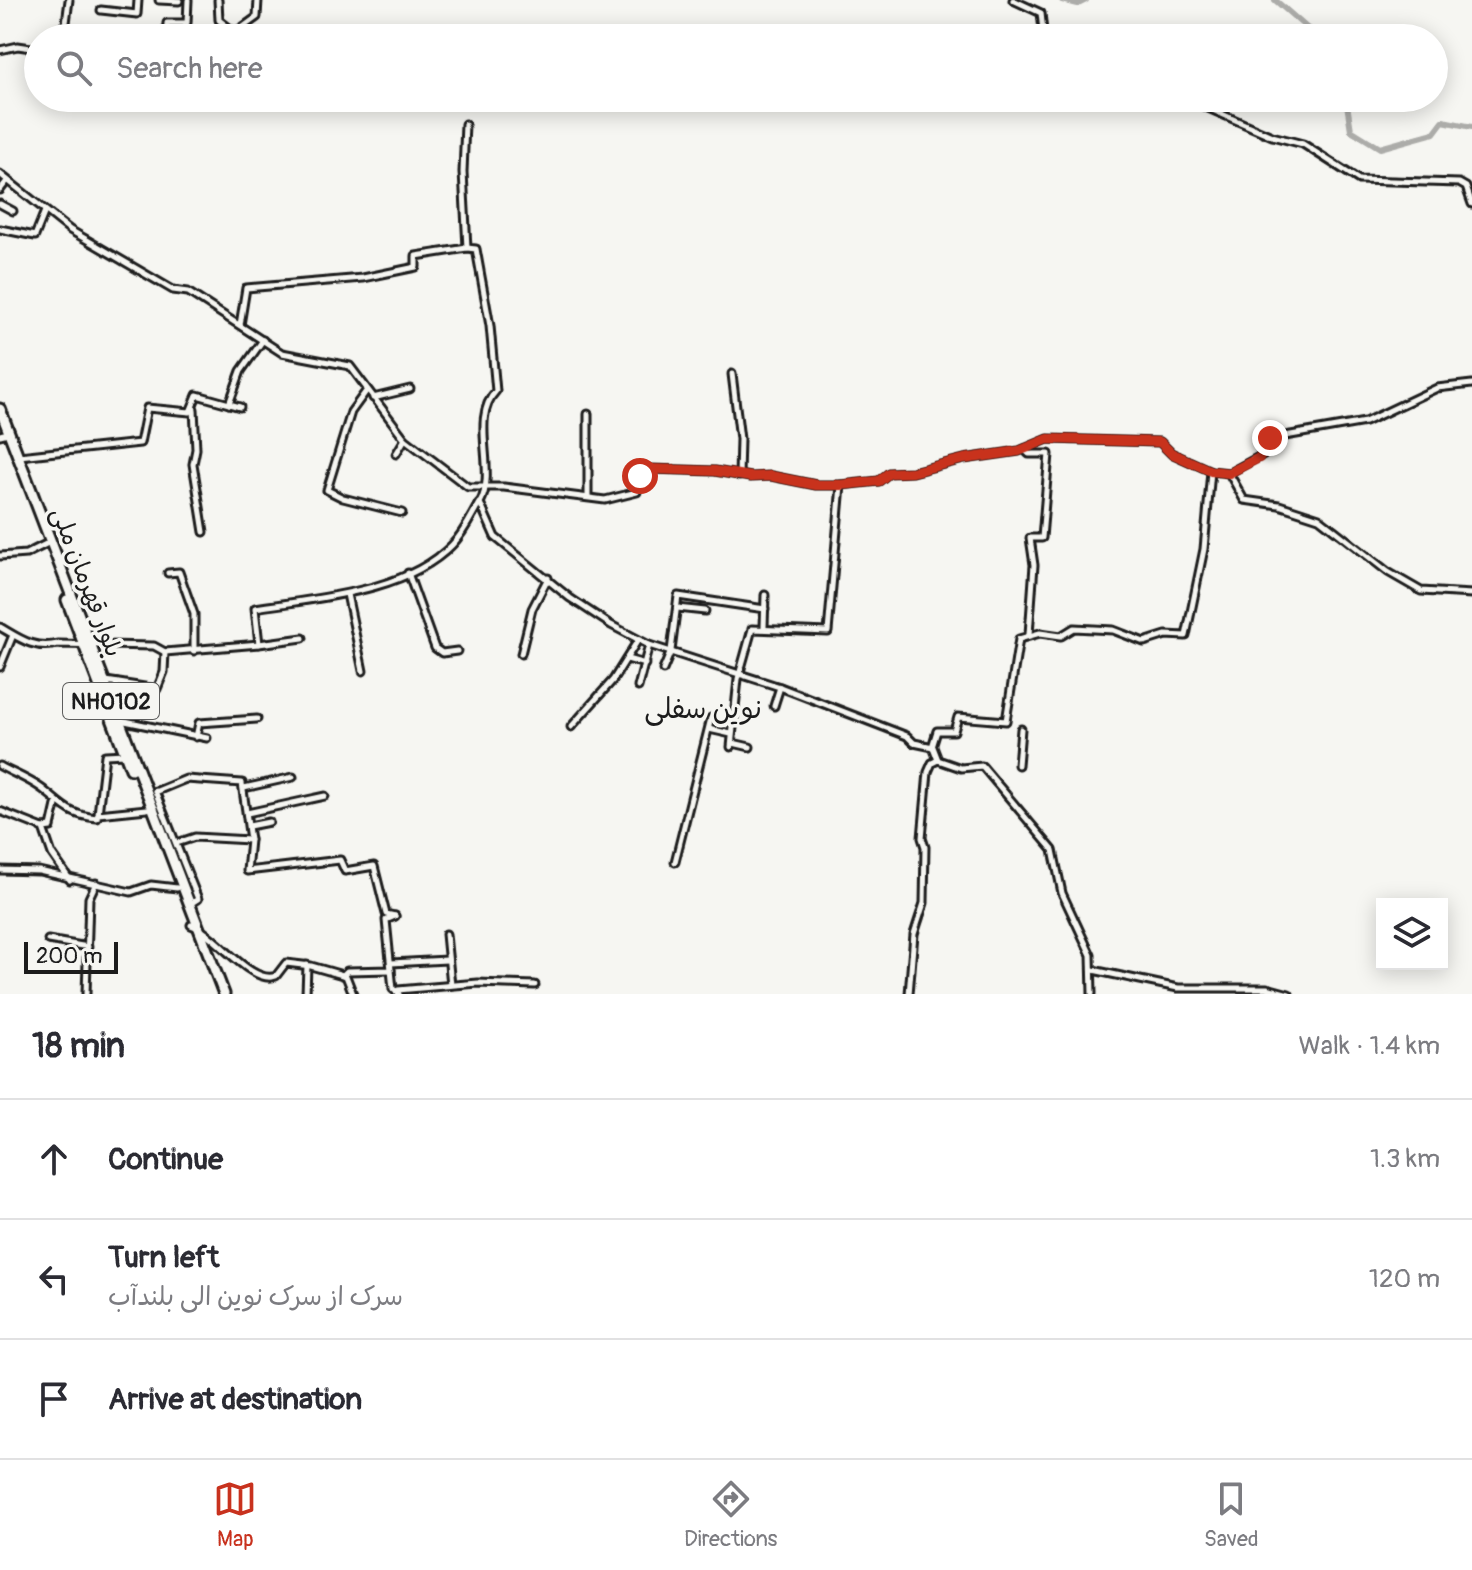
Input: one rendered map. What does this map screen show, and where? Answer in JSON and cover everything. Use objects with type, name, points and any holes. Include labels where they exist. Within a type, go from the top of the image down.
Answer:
[{"type":"highway","name":"بلوار قهرمان ملی","points":[[0,409],[85,645],[112,703],[125,754],[177,888],[224,994]]},
{"type":"highway","name":"بلوار قهرمان ملی","points":[[1,432],[115,720],[152,792],[217,994]]},
{"type":"street","points":[[66,24],[69,0]]},
{"type":"street","points":[[101,10],[137,14],[138,0]]},
{"type":"street","points":[[159,0],[179,1]]},
{"type":"street","points":[[167,24],[187,23],[188,0]]},
{"type":"street","points":[[218,0],[219,20],[224,24]]},
{"type":"street","points":[[247,24],[257,17],[258,0]]},
{"type":"street","points":[[1013,0],[1041,13],[1042,24]]},
{"type":"street","points":[[0,50],[24,47]]},
{"type":"street","points":[[1216,112],[1272,136],[1295,140],[1359,180],[1459,183],[1466,187],[1472,204]]},
{"type":"street","points":[[465,124],[467,248]]},
{"type":"street","points":[[0,174],[70,230],[173,290],[188,292],[282,353],[350,366],[405,439],[468,487],[504,487],[605,500],[637,492],[640,476],[649,469],[715,471],[739,476],[771,476],[816,485],[841,485],[879,481],[889,473],[912,472],[1024,449],[1048,439],[1160,442],[1171,453],[1211,471],[1229,473],[1264,454],[1268,439],[1365,422],[1437,388],[1472,384]]},
{"type":"street","points":[[0,190],[7,181]]},
{"type":"street","points":[[0,204],[13,211]]},
{"type":"street","points":[[0,229],[35,236],[45,211]]},
{"type":"street","points":[[240,325],[246,288],[363,278],[416,267],[416,256],[476,249],[495,363],[496,391],[491,397],[483,439],[488,489],[454,544],[435,560],[408,573],[347,594],[255,608],[259,644]]},
{"type":"street","points":[[229,404],[241,371],[263,340]]},
{"type":"street","points":[[732,374],[740,439],[739,476]]},
{"type":"street","points":[[373,398],[410,389]]},
{"type":"street","points":[[367,390],[351,412],[327,490],[343,498],[402,513]]},
{"type":"street","points":[[204,532],[193,464],[197,395],[240,407]]},
{"type":"street","points":[[18,456],[140,443],[147,408],[185,412],[194,409]]},
{"type":"street","points":[[588,414],[588,497]]},
{"type":"street","points":[[396,454],[405,439]]},
{"type":"street","points":[[1024,449],[1029,454],[1049,454],[1042,538],[1030,538],[1034,565],[1029,634]]},
{"type":"street","points":[[938,760],[932,747],[937,731],[954,731],[958,717],[1006,721],[1019,639],[1029,634],[1061,636],[1074,628],[1113,630],[1144,642],[1166,635],[1186,636],[1204,549],[1211,471]]},
{"type":"street","points":[[1229,473],[1244,500],[1279,505],[1319,518],[1388,572],[1421,591],[1472,594]]},
{"type":"street","points":[[750,747],[732,745],[731,734],[752,629],[764,627],[828,632],[841,485]]},
{"type":"street","points":[[480,503],[495,537],[582,607],[638,640],[780,687],[932,747]]},
{"type":"street","points":[[0,556],[26,554],[46,544]]},
{"type":"street","points":[[168,573],[179,572],[194,614],[194,651]]},
{"type":"street","points":[[408,573],[435,648],[442,653],[457,651]]},
{"type":"street","points":[[521,654],[532,609],[548,578]]},
{"type":"street","points":[[347,594],[363,671]]},
{"type":"street","points":[[764,627],[765,595]]},
{"type":"street","points":[[663,670],[671,651],[678,596],[765,609]]},
{"type":"street","points":[[677,608],[705,611]]},
{"type":"street","points":[[0,627],[43,647],[154,646],[165,652],[303,638]]},
{"type":"street","points":[[0,667],[3,652],[13,635]]},
{"type":"street","points":[[571,727],[627,659],[638,640]]},
{"type":"street","points":[[638,687],[649,645]]},
{"type":"street","points":[[103,680],[157,689],[164,672],[165,652]]},
{"type":"street","points":[[627,659],[645,664]]},
{"type":"street","points":[[112,703],[117,697],[118,683]]},
{"type":"street","points":[[774,706],[780,687]]},
{"type":"street","points":[[675,862],[711,718]]},
{"type":"street","points":[[196,737],[199,723],[257,719]]},
{"type":"street","points":[[115,720],[207,738]]},
{"type":"street","points":[[709,729],[731,734]]},
{"type":"street","points":[[1018,765],[1021,729]]},
{"type":"street","points":[[0,766],[47,792],[56,805],[78,816],[97,818],[105,755],[125,754]]},
{"type":"street","points":[[909,994],[914,934],[924,903],[925,847],[922,838],[928,772],[932,763],[938,760],[961,768],[982,766],[1003,794],[1034,823],[1053,850],[1062,893],[1091,955],[1092,994]]},
{"type":"street","points":[[244,788],[293,777]]},
{"type":"street","points":[[190,904],[198,899],[177,843],[152,792],[186,779],[242,783],[250,840],[247,871],[340,860],[345,871],[374,866],[386,914],[396,916],[386,920],[397,991]]},
{"type":"street","points":[[247,813],[325,796]]},
{"type":"street","points":[[0,811],[43,828],[51,827],[56,805]]},
{"type":"street","points":[[98,814],[147,809]]},
{"type":"street","points":[[249,826],[269,822]]},
{"type":"street","points":[[43,828],[52,854],[70,880]]},
{"type":"street","points":[[177,843],[195,837],[250,840]]},
{"type":"street","points":[[0,870],[39,871],[131,892],[151,885],[177,888]]},
{"type":"street","points":[[86,994],[89,898],[96,883]]},
{"type":"street","points":[[194,926],[224,947],[237,963],[262,978],[276,976],[286,963],[307,965],[343,975],[350,980],[353,994]]},
{"type":"street","points":[[446,934],[451,985]]},
{"type":"street","points":[[48,940],[88,947]]},
{"type":"street","points":[[343,975],[347,971],[447,960]]},
{"type":"street","points":[[306,994],[307,965]]},
{"type":"street","points":[[1093,970],[1178,988],[1267,988],[1289,994]]},
{"type":"street","points":[[385,990],[451,985],[535,985]]},
{"type":"waterway","points":[[1062,0],[1078,4],[1086,0]]},
{"type":"waterway","points":[[1275,0],[1302,24]]},
{"type":"waterway","points":[[1348,112],[1351,130],[1380,148],[1434,133],[1443,121],[1472,127]]},
{"type":"district","name":"نوین سفلى","points":[[703,708]]},
{"type":"route","points":[[640,476],[649,469],[715,471],[761,478],[771,476],[816,485],[841,485],[879,481],[889,473],[912,472],[964,459],[1019,451],[1048,439],[1160,442],[1171,453],[1211,471],[1229,473],[1264,454],[1270,438]]}]
